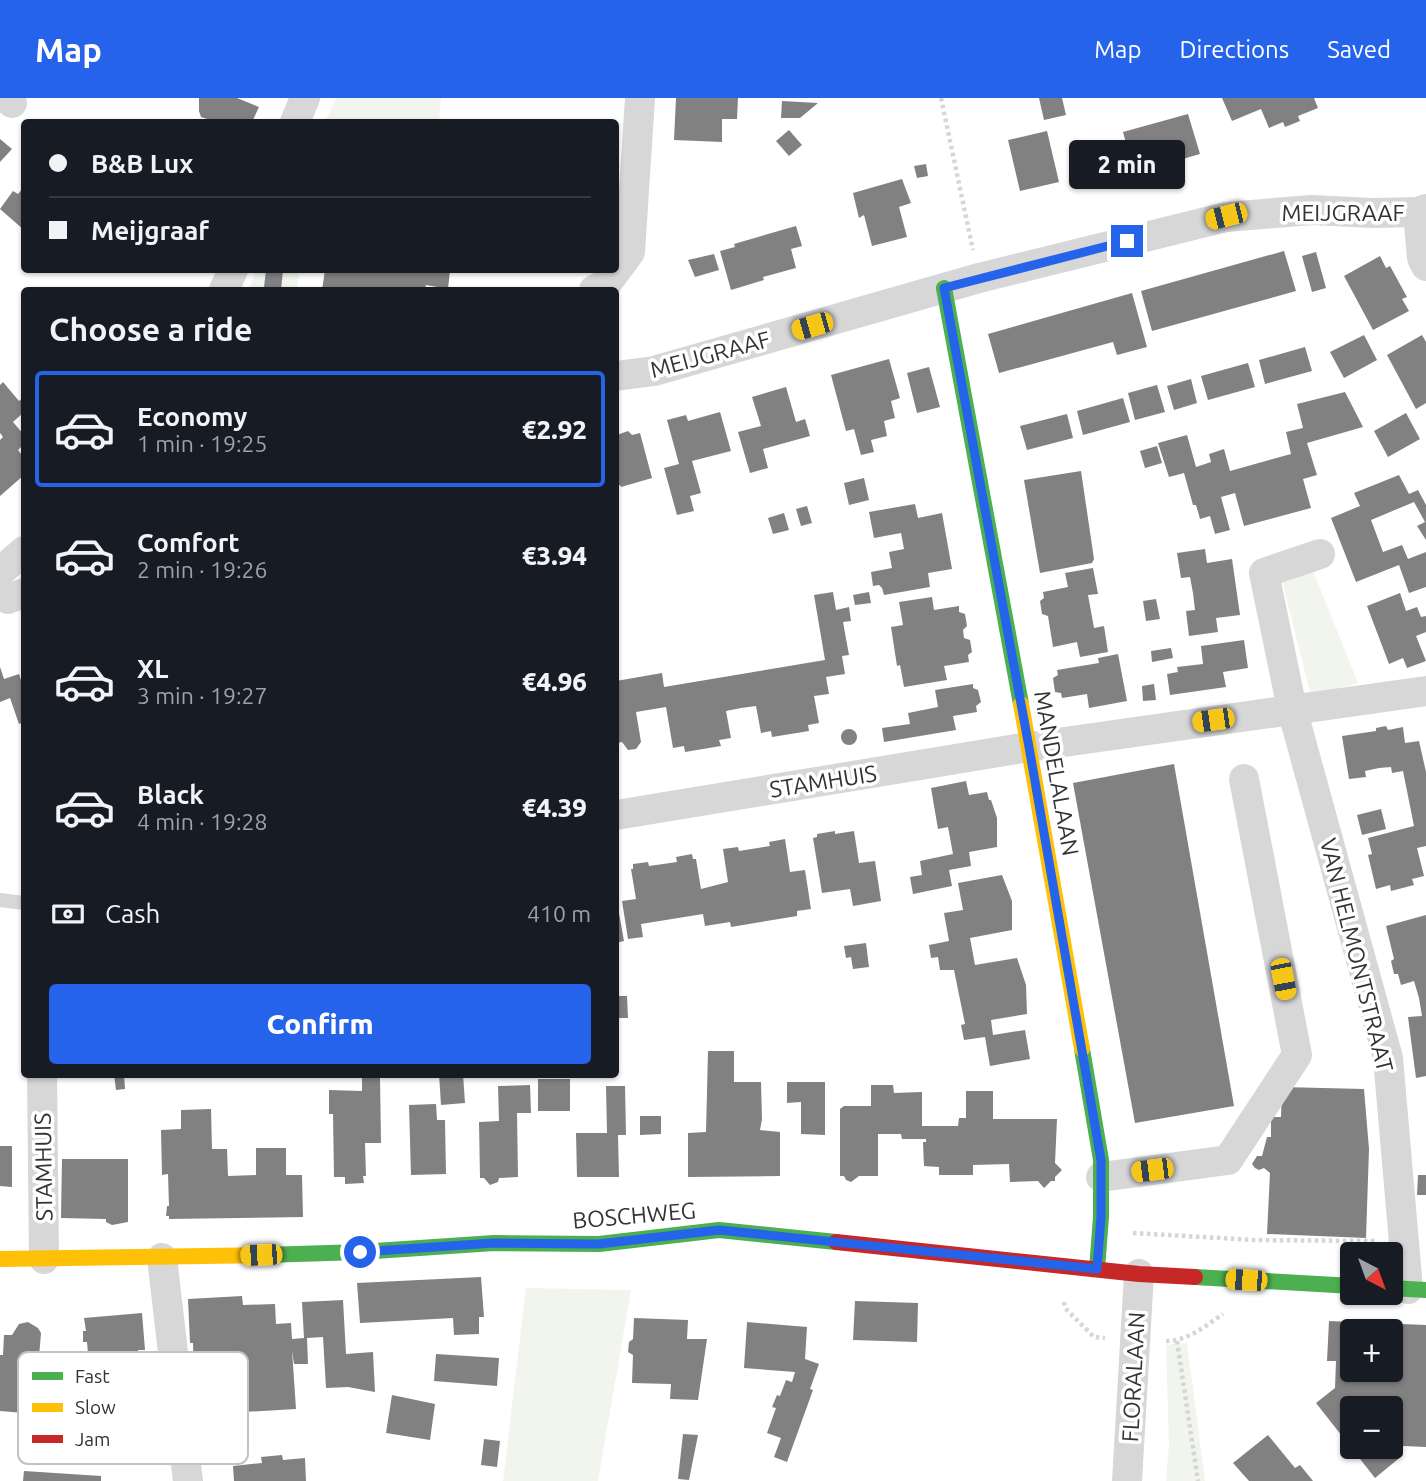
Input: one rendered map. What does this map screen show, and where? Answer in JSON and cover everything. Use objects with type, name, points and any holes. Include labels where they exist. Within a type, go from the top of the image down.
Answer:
[{"type":"street","points":[[296,119],[305,98]]},
{"type":"street","points":[[619,267],[630,253],[640,98]]},
{"type":"street","name":"MEIJGRAAF","points":[[619,376],[654,371],[979,278],[1226,216],[1312,210],[1422,211]]},
{"type":"street","points":[[1422,211],[1422,258],[1426,266]]},
{"type":"street","points":[[600,287],[607,283],[615,273]]},
{"type":"street","name":"MANDELALAAN","points":[[944,288],[1029,747],[1101,1160],[1097,1269]]},
{"type":"street","points":[[0,572],[21,554]]},
{"type":"street","name":"VAN HELMONTSTRAAT","points":[[1320,554],[1264,573],[1292,709],[1388,1058],[1409,1289]]},
{"type":"street","points":[[0,595],[8,599],[21,594]]},
{"type":"street","points":[[1029,747],[1426,691]]},
{"type":"street","name":"STAMHUIS","points":[[619,815],[1029,747]]},
{"type":"street","points":[[1101,1177],[1228,1160],[1297,1055],[1244,779]]},
{"type":"street","name":"STAMHUIS","points":[[42,1078],[44,1259]]},
{"type":"street","name":"BOSCHWEG","points":[[0,1259],[162,1258],[360,1252],[494,1243],[599,1244],[719,1230],[1139,1273],[1340,1285]]},
{"type":"street","points":[[162,1258],[173,1352]]},
{"type":"street","name":"FLORALAAN","points":[[1127,1481],[1139,1273]]},
{"type":"lane","points":[[0,900],[21,903]]},
{"type":"path","points":[[941,98],[979,278]]},
{"type":"path","points":[[1101,1217],[1120,1221],[1133,1233],[1254,1240],[1404,1241]]},
{"type":"path","points":[[1177,1341],[1198,1481]]},
{"type":"shaded area","points":[[336,98],[441,98],[439,119],[326,119]]},
{"type":"shaded area","points":[[255,273],[299,273],[297,287],[250,287]]},
{"type":"shaded area","points":[[1309,561],[1358,683],[1311,696],[1279,568]]},
{"type":"shaded area","points":[[526,1288],[631,1290],[598,1481],[503,1481]]},
{"type":"shaded area","points":[[1187,1343],[1205,1481],[1166,1481],[1169,1445],[1166,1345]]},
{"type":"building","points":[[199,98],[237,98],[259,107],[253,119],[207,119],[201,117]]},
{"type":"building","points":[[676,98],[738,98],[737,119],[722,119],[722,142],[674,140]]},
{"type":"building","points":[[1039,98],[1062,98],[1066,115],[1044,120]]},
{"type":"building","points":[[1222,98],[1314,98],[1318,108],[1298,116],[1300,121],[1285,127],[1283,122],[1269,128],[1261,109],[1232,121]]},
{"type":"building","points":[[782,101],[818,103],[800,118],[781,118]]},
{"type":"building","points":[[1188,114],[1200,154],[1134,173],[1123,132]]},
{"type":"building","points":[[789,130],[802,145],[789,156],[776,141]]},
{"type":"building","points":[[1047,131],[1059,182],[1020,191],[1008,140]]},
{"type":"building","points":[[0,139],[12,149],[0,162]]},
{"type":"building","points":[[926,164],[928,176],[917,178],[914,166]]},
{"type":"building","points":[[902,179],[911,203],[899,207],[907,237],[872,246],[864,215],[859,218],[853,193]]},
{"type":"building","points":[[21,190],[21,227],[0,209],[13,191],[18,194]]},
{"type":"building","points":[[796,226],[802,246],[791,249],[796,268],[731,290],[720,251],[735,247],[734,244]]},
{"type":"building","points":[[1284,251],[1296,291],[1152,331],[1141,291]]},
{"type":"building","points":[[1316,252],[1326,288],[1312,292],[1302,256]]},
{"type":"building","points":[[714,254],[719,270],[695,277],[688,260]]},
{"type":"building","points":[[1380,256],[1386,268],[1390,266],[1407,297],[1402,299],[1409,311],[1373,330],[1344,276]]},
{"type":"building","points":[[266,273],[283,273],[281,287],[264,287]]},
{"type":"building","points":[[325,273],[450,273],[448,287],[322,287]]},
{"type":"building","points":[[1132,293],[1147,347],[1117,355],[1113,342],[999,373],[988,334]]},
{"type":"building","points":[[1364,335],[1377,360],[1344,378],[1330,352]]},
{"type":"building","points":[[1422,335],[1426,342],[1426,403],[1416,409],[1387,355]]},
{"type":"building","points":[[1305,347],[1312,371],[1265,384],[1259,360]]},
{"type":"building","points":[[889,359],[900,398],[891,401],[895,418],[884,421],[887,436],[871,440],[874,452],[861,455],[854,429],[846,431],[831,375]]},
{"type":"building","points":[[1248,363],[1255,387],[1208,400],[1201,376]]},
{"type":"building","points":[[929,367],[940,407],[917,413],[907,373]]},
{"type":"building","points":[[1191,379],[1197,403],[1174,410],[1167,386]]},
{"type":"building","points":[[3,382],[19,401],[21,399],[21,415],[13,422],[21,431],[21,447],[18,450],[21,454],[21,478],[0,496],[0,440],[3,437],[0,433],[0,385]]},
{"type":"building","points":[[1157,385],[1165,412],[1135,420],[1128,393]]},
{"type":"building","points":[[786,387],[796,422],[805,419],[810,436],[763,449],[768,468],[750,473],[738,432],[761,426],[752,397]]},
{"type":"building","points":[[1345,392],[1363,427],[1307,443],[1317,475],[1303,479],[1311,508],[1244,526],[1235,493],[1221,497],[1230,530],[1215,534],[1210,516],[1200,519],[1184,473],[1169,477],[1158,443],[1187,435],[1196,467],[1211,462],[1209,454],[1224,449],[1230,471],[1291,454],[1286,432],[1303,428],[1297,404]]},
{"type":"building","points":[[1123,398],[1130,422],[1083,435],[1077,411]]},
{"type":"building","points":[[720,412],[731,451],[692,461],[701,493],[690,496],[694,511],[677,515],[664,468],[679,464],[667,420],[686,415],[688,421]]},
{"type":"building","points":[[1406,413],[1420,439],[1388,457],[1374,431]]},
{"type":"building","points":[[1067,414],[1073,438],[1027,450],[1020,426]]},
{"type":"building","points":[[628,431],[632,435],[640,433],[652,478],[619,486],[619,434]]},
{"type":"building","points":[[1157,446],[1162,463],[1145,468],[1140,451]]},
{"type":"building","points":[[1081,471],[1094,559],[1092,563],[1040,573],[1024,480]]},
{"type":"building","points":[[1399,475],[1409,494],[1418,490],[1426,505],[1426,540],[1417,526],[1425,522],[1414,502],[1371,520],[1383,552],[1402,545],[1408,559],[1426,552],[1426,587],[1409,593],[1399,565],[1356,582],[1331,518],[1360,506],[1354,493]]},
{"type":"building","points":[[864,478],[869,500],[849,505],[844,483]]},
{"type":"building","points":[[915,504],[918,518],[942,513],[952,569],[928,573],[930,587],[884,595],[879,585],[873,586],[871,572],[892,568],[889,552],[904,549],[901,533],[874,538],[869,512]]},
{"type":"building","points":[[807,506],[812,523],[801,526],[796,509]]},
{"type":"building","points":[[784,513],[789,530],[773,534],[768,518]]},
{"type":"building","points":[[1205,549],[1207,563],[1232,559],[1240,615],[1216,618],[1218,632],[1189,636],[1186,611],[1195,610],[1193,593],[1190,577],[1181,578],[1177,553]]},
{"type":"building","points":[[1093,568],[1098,594],[1088,595],[1094,628],[1104,626],[1108,652],[1080,657],[1077,642],[1053,647],[1048,616],[1042,614],[1040,601],[1044,598],[1043,592],[1068,587],[1065,573]]},
{"type":"building","points":[[833,592],[836,610],[849,607],[851,621],[843,622],[849,655],[842,656],[845,674],[826,677],[829,694],[814,696],[819,723],[808,725],[809,731],[772,737],[771,731],[761,733],[756,706],[741,708],[726,711],[731,738],[719,740],[721,746],[685,752],[684,746],[673,748],[666,707],[636,712],[641,742],[636,749],[628,750],[622,742],[619,742],[619,680],[662,673],[664,687],[825,660],[814,595]]},
{"type":"building","points":[[869,592],[871,603],[855,605],[853,595]]},
{"type":"building","points":[[1400,593],[1406,611],[1417,607],[1421,617],[1426,616],[1426,632],[1416,636],[1426,661],[1407,668],[1403,658],[1389,664],[1367,606]]},
{"type":"building","points":[[932,597],[934,610],[959,606],[959,612],[965,614],[967,626],[963,630],[964,638],[970,640],[972,652],[968,655],[969,662],[944,666],[947,680],[904,687],[900,665],[897,666],[891,627],[903,625],[899,602]]},
{"type":"building","points":[[1156,599],[1160,619],[1146,621],[1143,601]]},
{"type":"building","points":[[1244,640],[1248,668],[1223,672],[1226,687],[1170,695],[1167,674],[1178,672],[1177,667],[1203,664],[1201,646]]},
{"type":"building","points":[[1171,648],[1173,658],[1152,662],[1151,651]]},
{"type":"building","points":[[1118,654],[1127,701],[1089,708],[1087,694],[1062,698],[1061,693],[1055,692],[1053,678],[1058,675],[1057,670],[1099,663],[1098,658]]},
{"type":"building","points":[[0,667],[4,679],[19,674],[21,723],[19,724],[10,698],[0,702]]},
{"type":"building","points":[[973,684],[973,688],[978,690],[981,702],[976,706],[977,712],[953,716],[956,730],[884,742],[882,728],[910,724],[908,713],[938,707],[935,690]]},
{"type":"building","points":[[1154,684],[1156,700],[1143,701],[1142,686]]},
{"type":"building","points":[[1386,726],[1388,730],[1403,727],[1405,743],[1419,741],[1426,772],[1426,846],[1417,848],[1424,876],[1412,879],[1414,885],[1391,891],[1390,885],[1376,889],[1368,855],[1372,854],[1368,838],[1414,826],[1403,771],[1392,773],[1391,767],[1379,768],[1365,771],[1366,777],[1349,779],[1342,736],[1376,731],[1376,728]]},
{"type":"building","points":[[849,729],[857,737],[849,745],[841,737]]},
{"type":"building","points":[[1174,764],[1234,1106],[1135,1123],[1073,783]]},
{"type":"building","points":[[966,781],[969,795],[987,792],[991,800],[997,818],[997,847],[969,852],[971,866],[949,870],[952,886],[913,894],[910,877],[922,875],[920,861],[953,854],[948,827],[938,829],[931,788]]},
{"type":"building","points":[[1381,809],[1386,829],[1362,835],[1357,815]]},
{"type":"building","points":[[835,831],[835,834],[854,831],[859,863],[875,861],[881,901],[853,906],[850,889],[822,893],[813,838],[817,837],[817,834]]},
{"type":"building","points":[[785,839],[790,872],[805,870],[811,909],[797,911],[797,916],[731,927],[730,922],[705,926],[703,914],[641,924],[643,937],[628,939],[622,901],[636,899],[631,869],[633,864],[648,862],[649,866],[677,862],[676,857],[692,854],[693,859],[696,859],[701,889],[728,882],[723,849],[738,847],[739,851],[770,846],[769,842]]},
{"type":"building","points":[[1002,875],[1012,901],[1012,930],[970,938],[975,965],[1017,958],[1026,985],[1027,1014],[991,1020],[993,1035],[1025,1030],[1030,1059],[990,1066],[985,1037],[964,1040],[961,1025],[965,1024],[954,970],[940,970],[938,957],[931,958],[929,945],[949,941],[944,913],[963,910],[958,883]]},
{"type":"building","points":[[619,913],[624,941],[619,942]]},
{"type":"building","points":[[1426,915],[1426,1076],[1416,1078],[1408,1017],[1422,1016],[1419,998],[1414,981],[1401,985],[1398,974],[1394,974],[1391,961],[1394,959],[1386,926]]},
{"type":"building","points":[[866,943],[869,967],[853,969],[851,957],[846,958],[844,946]]},
{"type":"building","points":[[619,996],[627,996],[628,1018],[619,1018]]},
{"type":"building","points":[[708,1051],[734,1051],[734,1082],[761,1082],[760,1130],[780,1132],[780,1176],[688,1177],[688,1133],[706,1132]]},
{"type":"building","points":[[114,1078],[124,1078],[125,1089],[116,1090]]},
{"type":"building","points":[[362,1078],[380,1078],[381,1143],[365,1143],[364,1183],[345,1184],[345,1177],[334,1177],[333,1114],[329,1114],[329,1090],[362,1091]]},
{"type":"building","points":[[439,1078],[463,1078],[465,1103],[441,1105]]},
{"type":"building","points":[[538,1079],[570,1079],[570,1111],[538,1111]]},
{"type":"building","points":[[787,1082],[825,1082],[825,1135],[801,1134],[801,1102],[787,1103]]},
{"type":"building","points":[[530,1085],[531,1113],[517,1113],[518,1177],[499,1178],[498,1182],[490,1185],[484,1178],[480,1178],[479,1122],[499,1121],[498,1086]]},
{"type":"building","points":[[871,1085],[893,1085],[894,1093],[922,1092],[922,1126],[958,1126],[959,1118],[966,1118],[966,1091],[993,1091],[993,1119],[1057,1119],[1055,1163],[1062,1170],[1055,1177],[1055,1181],[1051,1181],[1044,1188],[1038,1181],[1010,1182],[1009,1164],[973,1165],[973,1175],[939,1175],[939,1167],[924,1166],[923,1142],[926,1142],[926,1139],[902,1139],[901,1134],[878,1134],[878,1176],[859,1176],[851,1182],[846,1180],[844,1176],[840,1176],[840,1109],[844,1106],[871,1106]]},
{"type":"building","points":[[606,1086],[625,1086],[626,1135],[618,1135],[619,1177],[577,1177],[576,1133],[607,1133]]},
{"type":"building","points":[[1282,1087],[1364,1089],[1369,1149],[1366,1238],[1267,1234],[1270,1173],[1264,1168],[1255,1168],[1252,1164],[1257,1156],[1262,1156],[1267,1137],[1271,1137],[1271,1117],[1281,1117]]},
{"type":"building","points":[[436,1104],[437,1120],[445,1120],[446,1174],[411,1175],[409,1105]]},
{"type":"building","points":[[211,1109],[212,1149],[227,1149],[228,1176],[256,1175],[256,1148],[286,1148],[286,1175],[302,1175],[303,1217],[169,1219],[169,1216],[166,1216],[169,1206],[168,1174],[162,1175],[161,1130],[181,1129],[181,1110]]},
{"type":"building","points":[[640,1116],[661,1116],[661,1134],[640,1135]]},
{"type":"building","points":[[0,1146],[12,1146],[12,1187],[0,1186]]},
{"type":"building","points":[[62,1159],[128,1159],[128,1222],[112,1225],[106,1222],[106,1219],[61,1218]]},
{"type":"building","points":[[1418,1175],[1426,1175],[1426,1195],[1417,1195]]},
{"type":"building","points":[[481,1277],[484,1317],[479,1317],[479,1334],[454,1335],[453,1318],[360,1323],[357,1283]]},
{"type":"building","points":[[242,1296],[243,1305],[275,1304],[276,1324],[291,1323],[292,1339],[304,1338],[302,1302],[343,1300],[346,1354],[373,1352],[375,1392],[348,1387],[326,1388],[323,1337],[307,1338],[308,1364],[294,1364],[292,1350],[296,1409],[248,1412],[248,1352],[193,1352],[193,1343],[190,1343],[188,1299]]},
{"type":"building","points":[[855,1301],[918,1303],[917,1342],[853,1340]]},
{"type":"building","points":[[142,1313],[145,1350],[88,1352],[87,1342],[83,1342],[83,1331],[86,1331],[84,1318]]},
{"type":"building","points":[[634,1318],[688,1320],[687,1339],[707,1339],[698,1400],[670,1399],[671,1384],[632,1383],[633,1355],[628,1352],[629,1342],[633,1339]]},
{"type":"building","points":[[1329,1321],[1340,1321],[1340,1382],[1403,1382],[1403,1324],[1426,1325],[1426,1447],[1403,1446],[1403,1396],[1340,1396],[1340,1434],[1316,1403],[1335,1388],[1336,1361],[1327,1361]]},
{"type":"building","points":[[28,1322],[41,1333],[39,1352],[18,1352],[18,1412],[0,1411],[0,1355],[3,1355],[4,1335],[12,1335],[19,1324]]},
{"type":"building","points":[[747,1322],[807,1327],[805,1359],[819,1364],[810,1389],[813,1390],[787,1462],[774,1457],[781,1438],[767,1433],[776,1408],[772,1407],[777,1395],[780,1396],[786,1380],[792,1382],[795,1372],[744,1368]]},
{"type":"building","points":[[436,1354],[499,1358],[497,1386],[434,1381]]},
{"type":"building","points":[[392,1395],[435,1404],[430,1440],[386,1433]]},
{"type":"building","points":[[683,1434],[698,1435],[689,1480],[678,1479]]},
{"type":"building","points":[[1268,1435],[1295,1468],[1300,1465],[1313,1481],[1249,1481],[1233,1463]]},
{"type":"building","points":[[484,1439],[500,1441],[497,1467],[481,1465]]},
{"type":"building","points":[[282,1455],[283,1460],[305,1458],[306,1481],[234,1481],[233,1466],[262,1463],[261,1457]]},
{"type":"building","points":[[1360,1459],[1398,1459],[1375,1478]]},
{"type":"building","points":[[24,1471],[101,1476],[101,1481],[23,1481]]},
{"type":"traffic: fast","points":[[944,288],[1021,704]]},
{"type":"traffic: fast","points":[[1082,1049],[1101,1160],[1097,1269]]},
{"type":"traffic: fast","points":[[265,1255],[494,1243],[599,1244],[719,1230],[836,1242]]},
{"type":"traffic: fast","points":[[1195,1277],[1340,1285]]},
{"type":"traffic: fast","points":[[1404,1289],[1426,1290]]},
{"type":"traffic: slow","points":[[1021,704],[1082,1049]]},
{"type":"traffic: slow","points":[[0,1259],[265,1255]]},
{"type":"traffic: jam","points":[[836,1242],[1139,1274],[1195,1277]]},
{"type":"route","points":[[360,1252],[494,1243],[599,1244],[719,1230],[1097,1269],[1101,1160],[1029,747],[944,288],[1127,241]]}]
